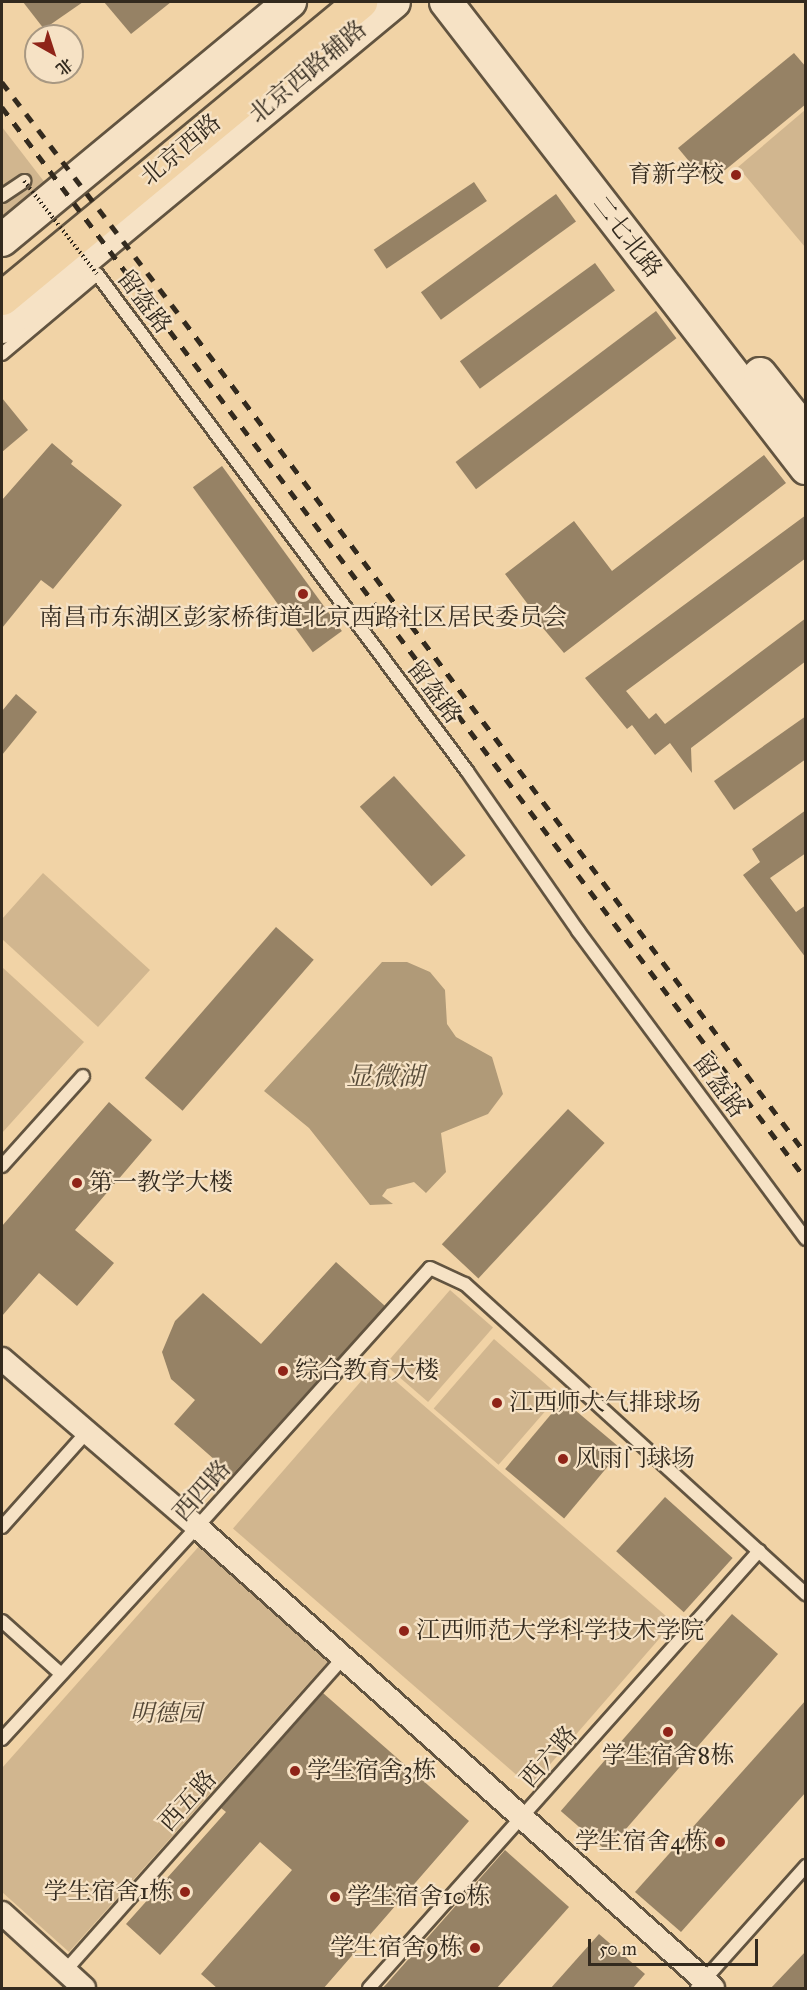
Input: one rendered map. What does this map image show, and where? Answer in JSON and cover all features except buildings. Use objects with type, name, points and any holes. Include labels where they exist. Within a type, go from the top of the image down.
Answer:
[{"type":"main road","points":[[2,240],[290,2]]},
{"type":"main road","name":"北京西路","points":[[2,272],[328,2]]},
{"type":"main road","name":"北京西路","points":[[2,298],[360,2]]},
{"type":"main road","name":"北京西路辅路","points":[[2,327],[394,2]]},
{"type":"main road","name":"二七北路","points":[[456,3],[806,432]]},
{"type":"main road","name":"二七北路","points":[[456,3],[806,468]]},
{"type":"street","points":[[2,1359],[197,1527],[342,1659],[523,1818],[704,1986]]},
{"type":"street","points":[[2,1913],[84,1989]]},
{"type":"lane","points":[[2,196],[24,181]]},
{"type":"lane","name":"留盔路","points":[[2,354],[97,274],[460,762],[578,931],[806,1239]]},
{"type":"lane","points":[[2,1166],[83,1076]]},
{"type":"lane","name":"西四路","points":[[2,1739],[430,1268],[465,1284],[759,1551]]},
{"type":"lane","points":[[2,1527],[86,1433]]},
{"type":"lane","points":[[759,1551],[806,1594]]},
{"type":"lane","name":"西六路","points":[[369,1989],[759,1551]]},
{"type":"lane","points":[[2,1621],[61,1674]]},
{"type":"lane","name":"西五路","points":[[65,1971],[342,1659]]},
{"type":"lane","points":[[704,1986],[806,1866]]},
{"type":"path","points":[[24,181],[97,274]]},
{"type":"green space","points":[[805,110],[805,247],[738,167]]},
{"type":"green space","points":[[2,127],[49,188],[5,222],[2,217]]},
{"type":"green space","points":[[43,873],[150,970],[98,1027],[2,939],[2,919]]},
{"type":"green space","points":[[2,967],[84,1042],[2,1133]]},
{"type":"green space","points":[[450,1290],[493,1327],[428,1402],[385,1365]]},
{"type":"green space","name":"江西师大气排球场","points":[[494,1339],[559,1395],[499,1465],[434,1408]]},
{"type":"green space","points":[[376,1364],[673,1622],[530,1787],[233,1529]]},
{"type":"green space","name":"明德园","points":[[201,1544],[330,1659],[69,1952],[2,1892],[2,1768]]},
{"type":"water","name":"显微湖","points":[[382,962],[407,962],[430,972],[445,990],[447,1024],[456,1037],[492,1057],[503,1094],[488,1114],[441,1133],[446,1172],[426,1193],[414,1182],[387,1189],[382,1196],[393,1204],[370,1205],[309,1128],[264,1091]]},
{"type":"railway","points":[[2,82],[184,321],[806,1154]]},
{"type":"railway","points":[[2,107],[806,1179]]},
{"type":"place","name":"育新学校","points":[[736,175]]},
{"type":"place","name":"南昌市东湖区彭家桥街道北京西路社区居民委员会","points":[[303,594]]},
{"type":"place","name":"第一教学大楼","points":[[77,1183]]},
{"type":"place","name":"综合教育大楼","points":[[283,1371]]},
{"type":"place","name":"江西师大气排球场","points":[[497,1403]]},
{"type":"place","name":"风雨门球场","points":[[563,1459]]},
{"type":"place","name":"江西师范大学科学技术学院","points":[[404,1631]]},
{"type":"place","name":"学生宿舍8栋","points":[[668,1732]]},
{"type":"place","name":"学生宿舍3栋","points":[[295,1771]]},
{"type":"place","name":"学生宿舍4栋","points":[[720,1842]]},
{"type":"place","name":"学生宿舍1栋","points":[[185,1892]]},
{"type":"place","name":"学生宿舍10栋","points":[[335,1897]]},
{"type":"place","name":"学生宿舍9栋","points":[[475,1948]]}]
